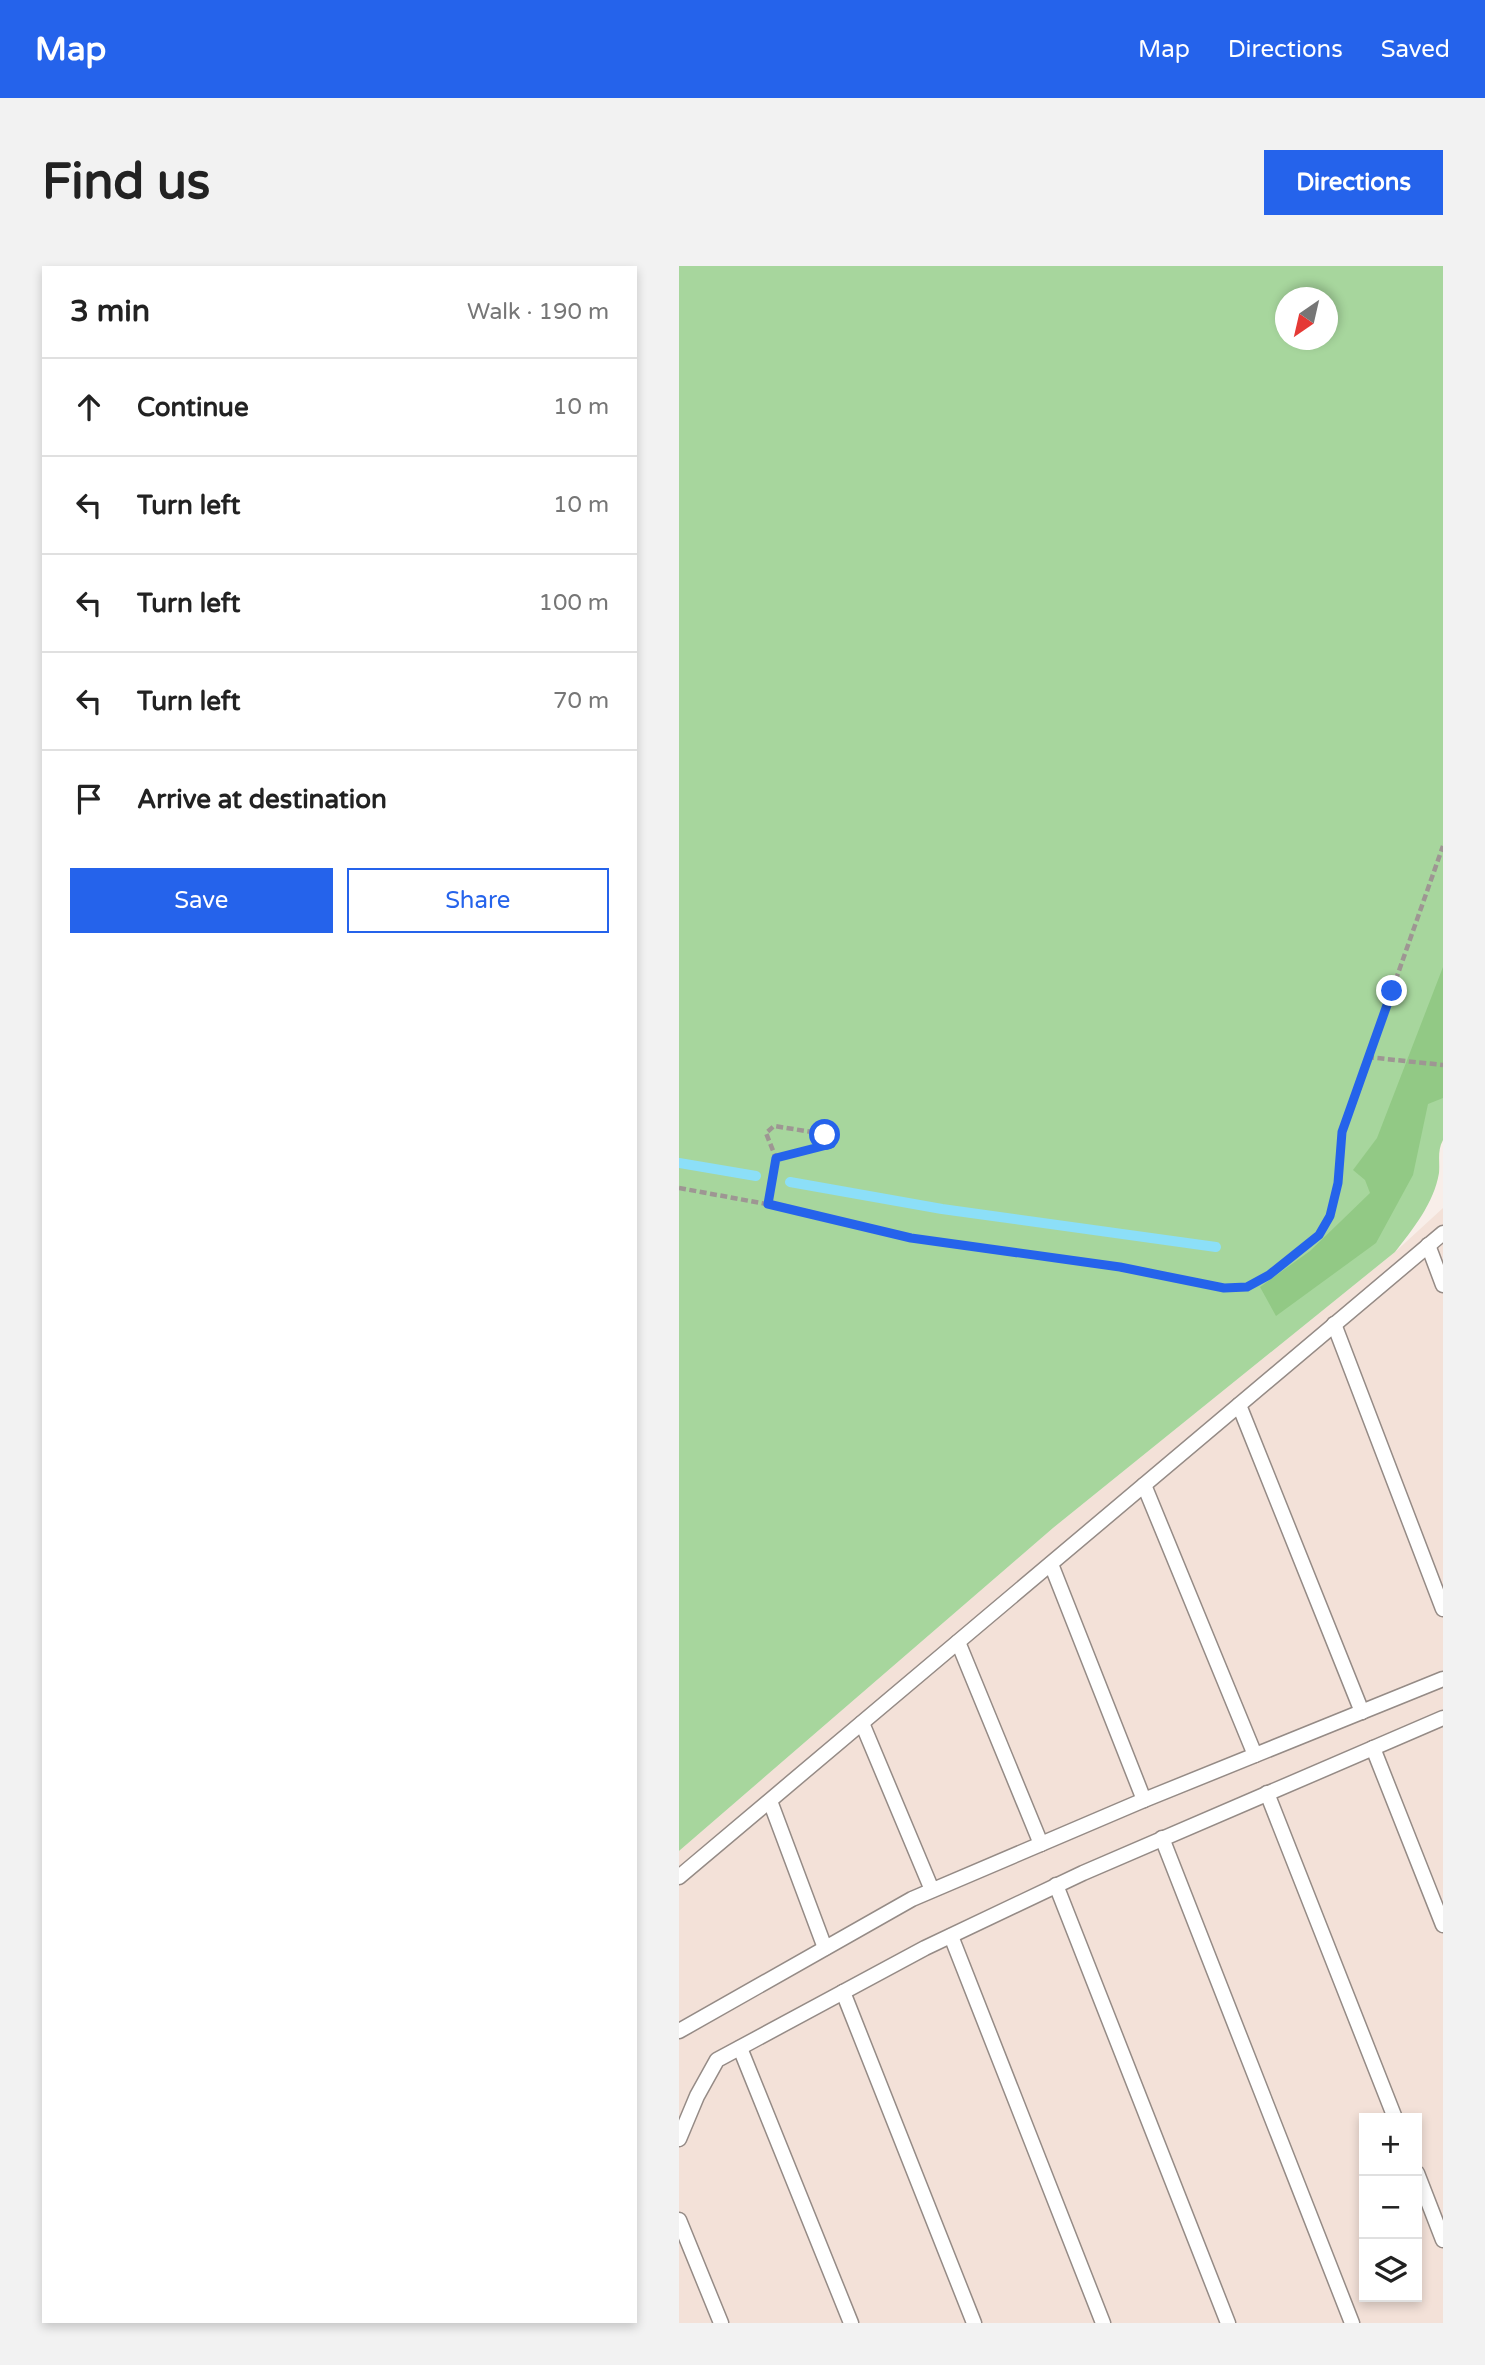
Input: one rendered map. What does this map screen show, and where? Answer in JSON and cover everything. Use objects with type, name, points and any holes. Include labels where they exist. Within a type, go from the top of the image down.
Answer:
[{"type":"lane","points":[[679,1877],[1443,1233]]},
{"type":"lane","points":[[1428,1245],[1443,1284]]},
{"type":"lane","points":[[1334,1324],[1443,1609]]},
{"type":"lane","points":[[1239,1405],[1362,1713]]},
{"type":"lane","points":[[1144,1485],[1255,1755]]},
{"type":"lane","points":[[1051,1564],[1144,1800]]},
{"type":"lane","points":[[958,1642],[1041,1844]]},
{"type":"lane","points":[[679,2031],[932,1890],[1144,1800],[1443,1679]]},
{"type":"lane","points":[[679,2139],[697,2096],[717,2060],[951,1936],[1056,1885],[1443,1718]]},
{"type":"lane","points":[[862,1723],[932,1890]]},
{"type":"lane","points":[[1373,1748],[1443,1925]]},
{"type":"lane","points":[[1267,1793],[1393,2113]]},
{"type":"lane","points":[[770,1801],[825,1948]]},
{"type":"lane","points":[[1162,1838],[1352,2323]]},
{"type":"lane","points":[[1056,1885],[1228,2323]]},
{"type":"lane","points":[[951,1936],[1103,2323]]},
{"type":"lane","points":[[843,1992],[974,2323]]},
{"type":"lane","points":[[740,2048],[851,2323]]},
{"type":"lane","points":[[1418,2176],[1443,2240]]},
{"type":"lane","points":[[679,2220],[721,2323]]},
{"type":"path","points":[[679,1188],[768,1204],[911,1238],[1131,1269],[1224,1288],[1247,1287],[1269,1275],[1319,1235],[1330,1216],[1338,1183],[1342,1132],[1443,846]]},
{"type":"path","points":[[1367,1057],[1443,1065]]},
{"type":"path","points":[[768,1204],[776,1158],[766,1133],[774,1126],[825,1135],[831,1144],[776,1158]]},
{"type":"shaded area","points":[[1443,1208],[1443,2323],[679,2323],[679,1851],[1053,1528],[1395,1252]]},
{"type":"green space","points":[[679,266],[1443,266],[1443,1140],[1433,1195],[1416,1225],[1395,1252],[1053,1528],[679,1851]]},
{"type":"green space","points":[[1443,967],[1443,1098],[1428,1104],[1413,1175],[1376,1243],[1276,1316],[1260,1287],[1310,1251],[1370,1193],[1365,1180],[1353,1170],[1377,1138]]},
{"type":"waterway","points":[[679,1163],[756,1176]]},
{"type":"waterway","points":[[790,1182],[942,1209],[1216,1247]]},
{"type":"route","points":[[825,1135],[831,1144],[776,1158],[768,1204],[911,1238],[995,1252],[1120,1267],[1176,1276],[1224,1288],[1247,1287],[1269,1275],[1319,1235],[1330,1216],[1338,1183],[1342,1132],[1392,991]]}]
